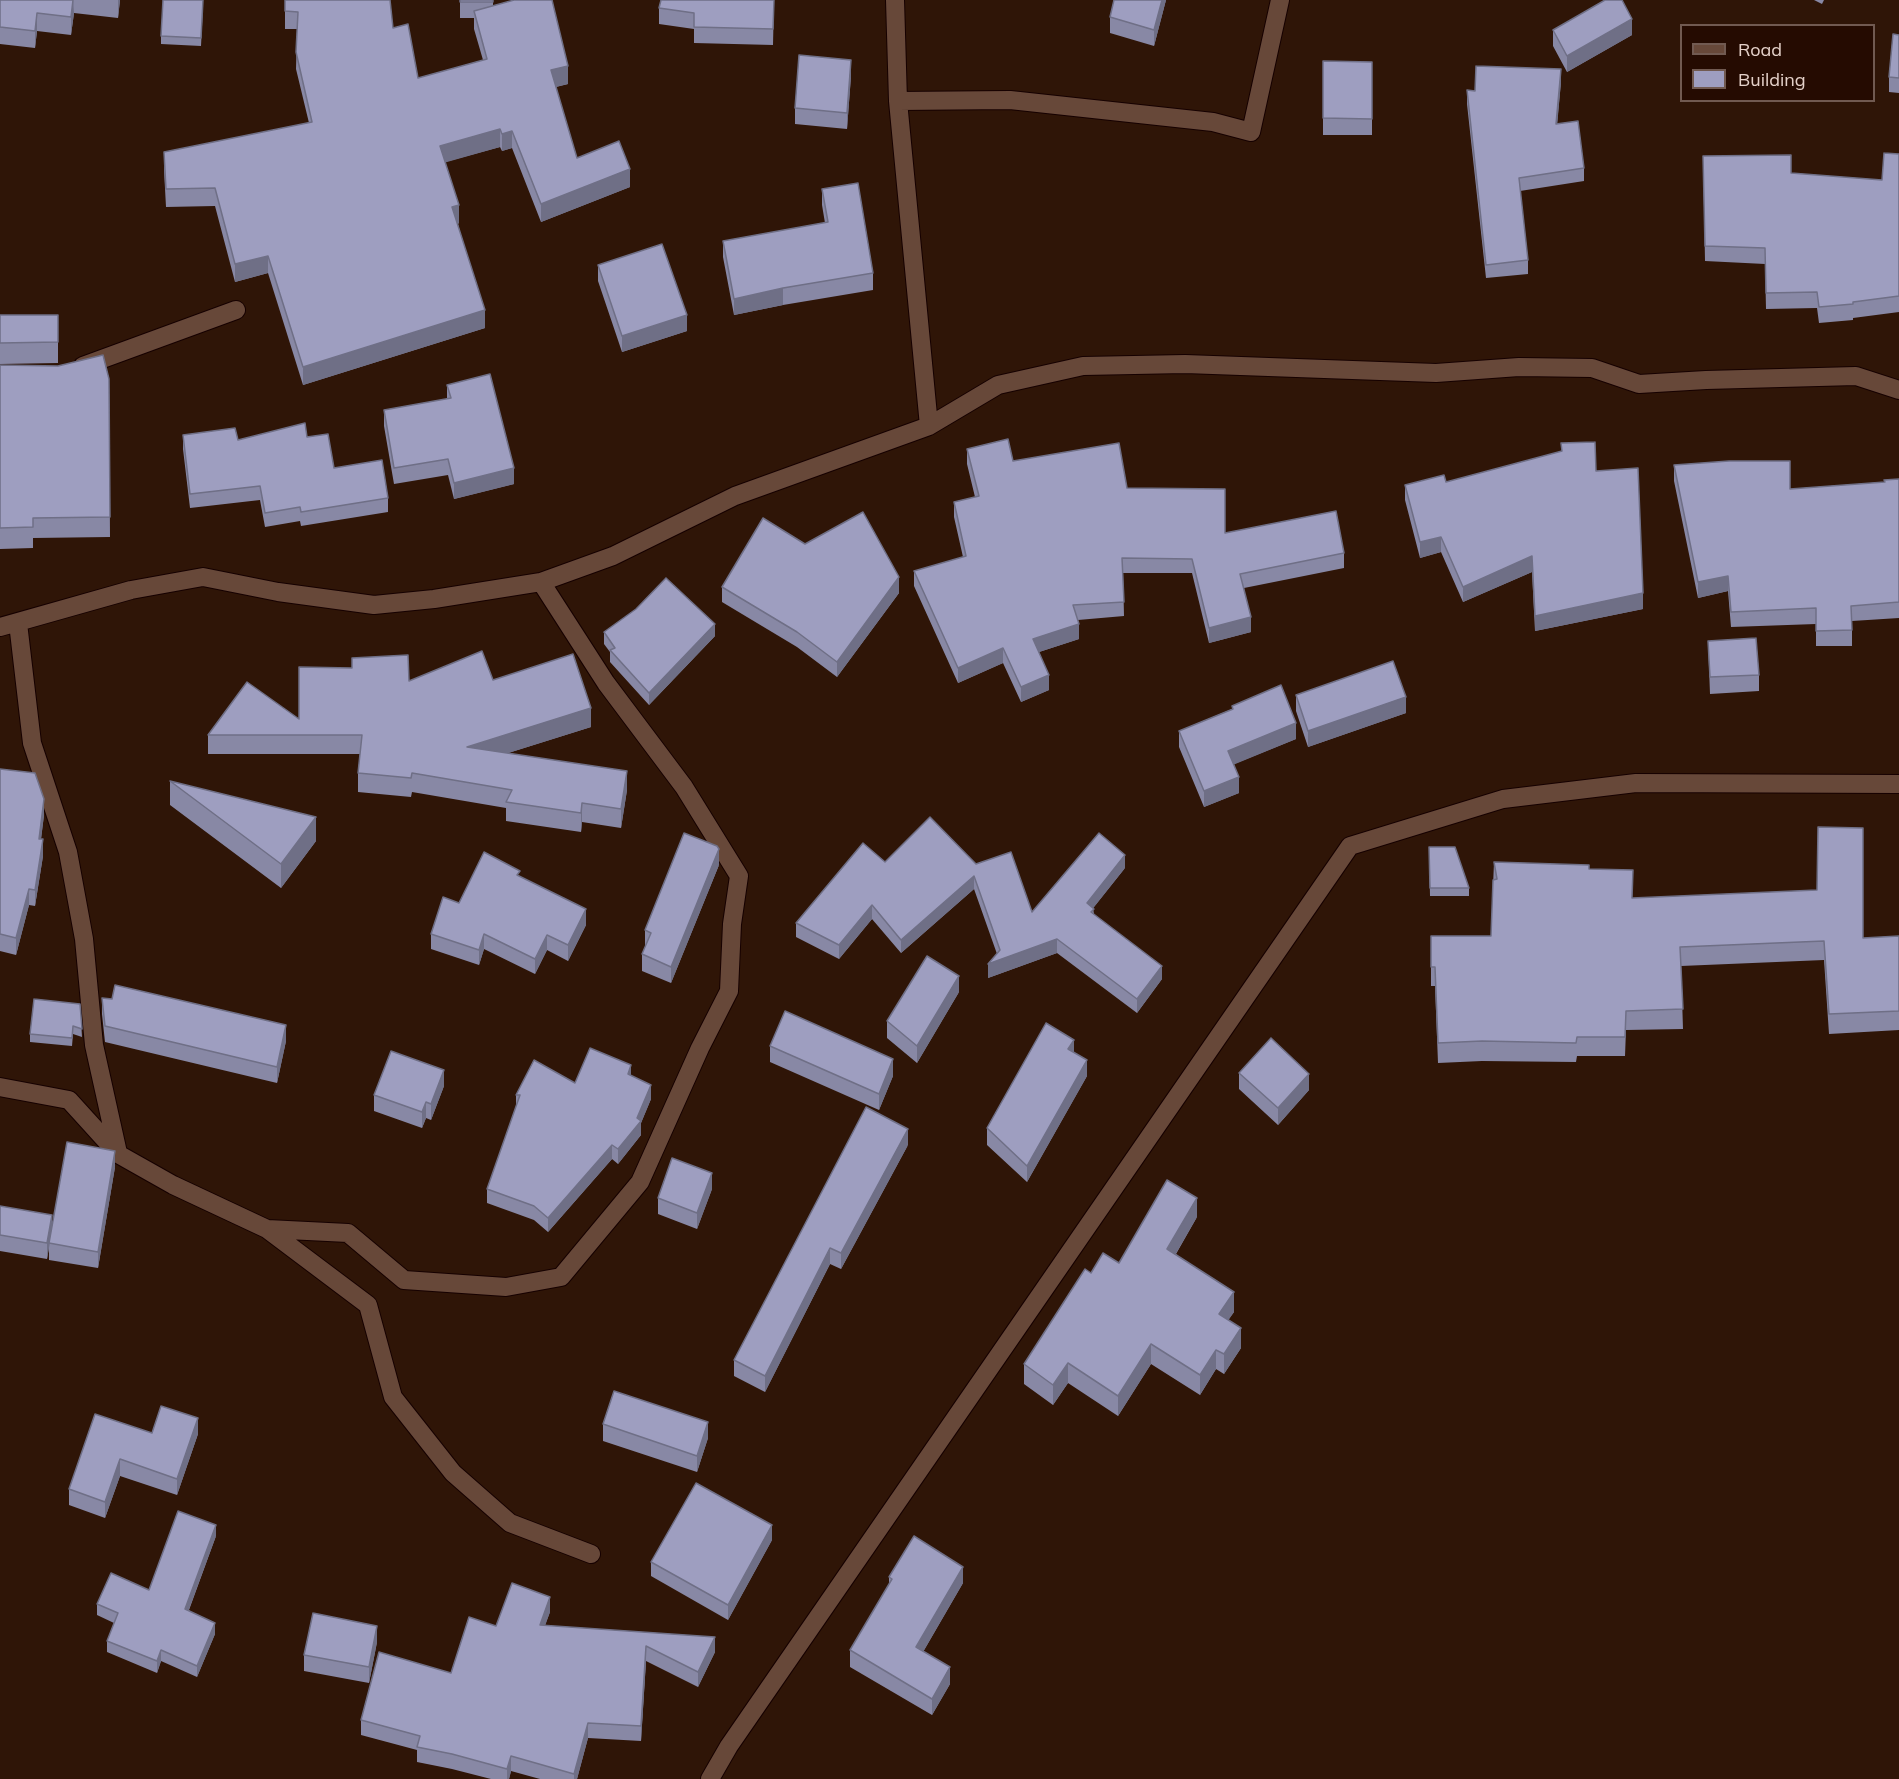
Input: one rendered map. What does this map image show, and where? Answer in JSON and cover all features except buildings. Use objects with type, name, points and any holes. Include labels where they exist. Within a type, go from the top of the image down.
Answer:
[{"type":"street","points":[[894,0],[898,101],[929,426]]},
{"type":"street","points":[[898,101],[1010,100],[1213,122],[1251,132],[1281,0]]},
{"type":"street","points":[[69,370],[236,310]]},
{"type":"street","points":[[0,627],[131,590],[203,577],[278,592],[374,605],[434,599],[541,582],[614,556],[735,496],[929,426],[998,385],[1083,366],[1185,364],[1436,373],[1519,367],[1592,368],[1639,384],[1856,376],[1899,390]]},
{"type":"street","points":[[267,1229],[348,1233],[404,1280],[506,1287],[561,1277],[640,1182],[700,1048],[729,991],[732,924],[740,876],[684,787],[606,683],[541,582]]},
{"type":"street","points":[[18,623],[32,743],[68,852],[84,939],[94,1045],[118,1154]]},
{"type":"street","points":[[710,1779],[729,1746],[1350,846],[1503,799],[1636,783],[1899,784]]},
{"type":"street","points":[[0,1087],[69,1100],[118,1154],[173,1185],[267,1229],[368,1305],[393,1397],[453,1473],[510,1523],[591,1554]]}]
